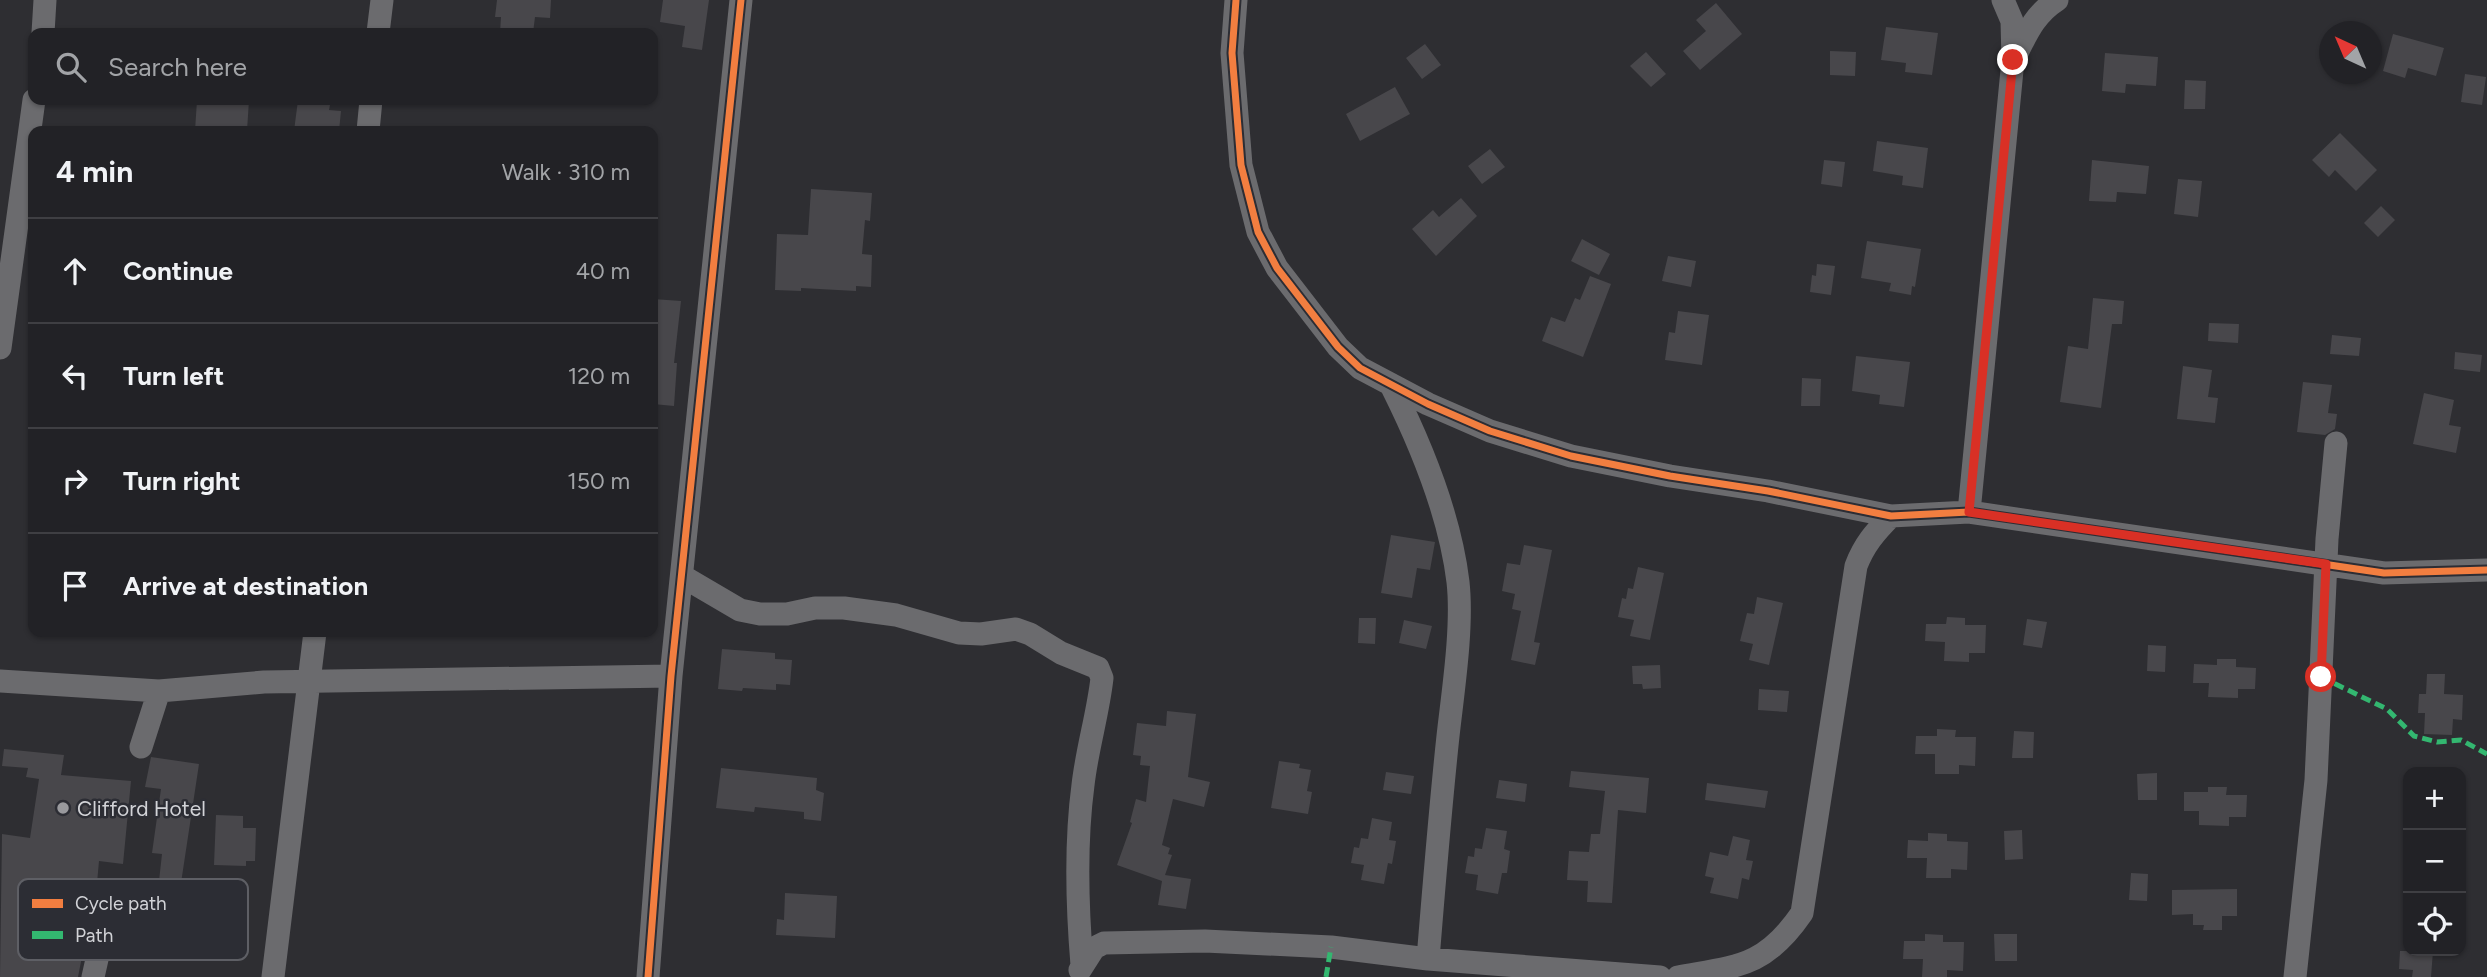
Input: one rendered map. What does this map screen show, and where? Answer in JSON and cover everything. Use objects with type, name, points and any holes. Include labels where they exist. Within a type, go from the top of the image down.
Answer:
[{"type":"street","points":[[43,28],[45,0]]},
{"type":"street","points":[[379,28],[382,0]]},
{"type":"street","points":[[648,977],[671,676],[741,0]]},
{"type":"street","points":[[1236,0],[1232,53],[1241,165],[1258,232],[1277,268],[1338,347],[1360,368],[1392,387],[1490,431],[1571,456],[1891,516],[1969,512],[2384,573],[2487,569]]},
{"type":"street","points":[[1969,512],[2013,60],[2012,22],[2003,0]]},
{"type":"street","points":[[2013,60],[2031,24],[2043,10],[2057,0]]},
{"type":"street","points":[[30,126],[33,105]]},
{"type":"street","points":[[368,126],[371,105]]},
{"type":"street","points":[[0,348],[28,144]]},
{"type":"street","points":[[1392,387],[1413,429],[1433,484],[1453,549],[1458,586],[1457,642],[1428,959]]},
{"type":"street","points":[[2295,977],[2316,780],[2326,564],[2336,443]]},
{"type":"street","points":[[1678,977],[1737,967],[1771,950],[1787,935],[1802,913],[1856,566],[1871,536],[1891,516]]},
{"type":"street","points":[[682,576],[740,610],[760,614],[787,614],[815,608],[844,608],[896,615],[959,633],[981,634],[1016,629],[1030,634],[1061,653],[1098,668],[1102,678],[1083,785],[1078,840],[1079,971]]},
{"type":"street","points":[[273,977],[314,637]]},
{"type":"street","points":[[0,681],[159,691],[264,682],[671,676]]},
{"type":"street","points":[[141,747],[159,691]]},
{"type":"street","points":[[1079,971],[1094,948],[1104,943],[1205,941],[1331,947],[1428,959],[1660,977]]},
{"type":"building","points":[[497,0],[551,0],[550,18],[535,17],[534,28],[500,28],[501,17],[495,17]]},
{"type":"building","points":[[663,0],[709,0],[702,50],[682,47],[685,26],[660,22]]},
{"type":"building","points":[[1716,3],[1742,34],[1700,70],[1683,51],[1706,31],[1696,20]]},
{"type":"building","points":[[1886,27],[1938,33],[1932,75],[1905,72],[1906,63],[1881,60]]},
{"type":"building","points":[[2393,34],[2444,48],[2436,76],[2408,68],[2405,78],[2383,71]]},
{"type":"building","points":[[1425,44],[1441,65],[1422,79],[1406,58]]},
{"type":"building","points":[[1830,51],[1856,52],[1855,76],[1830,75]]},
{"type":"building","points":[[1646,52],[1666,74],[1651,87],[1630,66]]},
{"type":"building","points":[[2105,53],[2158,57],[2156,86],[2126,84],[2125,93],[2102,91]]},
{"type":"building","points":[[2465,74],[2486,77],[2482,105],[2461,102]]},
{"type":"building","points":[[2185,80],[2206,81],[2205,109],[2184,109]]},
{"type":"building","points":[[1395,87],[1410,114],[1360,141],[1346,114]]},
{"type":"building","points":[[197,105],[249,105],[247,126],[195,126]]},
{"type":"building","points":[[297,105],[330,105],[329,110],[341,111],[340,126],[295,126]]},
{"type":"building","points":[[2340,133],[2377,170],[2356,191],[2335,170],[2329,177],[2312,160]]},
{"type":"building","points":[[1877,141],[1928,148],[1923,188],[1902,185],[1903,176],[1873,171]]},
{"type":"building","points":[[1490,149],[1505,167],[1482,184],[1468,166]]},
{"type":"building","points":[[1824,160],[1845,162],[1842,187],[1821,184]]},
{"type":"building","points":[[2092,160],[2149,166],[2146,194],[2117,192],[2116,202],[2089,201]]},
{"type":"building","points":[[2178,179],[2202,181],[2198,217],[2174,214]]},
{"type":"building","points":[[811,189],[872,193],[870,221],[865,220],[862,254],[872,255],[871,287],[856,286],[856,291],[801,288],[801,291],[775,290],[777,234],[808,235]]},
{"type":"building","points":[[1461,198],[1477,216],[1436,256],[1412,229],[1433,210],[1439,217]]},
{"type":"building","points":[[2381,206],[2395,220],[2378,237],[2364,223]]},
{"type":"building","points":[[1582,239],[1610,254],[1599,275],[1571,261]]},
{"type":"building","points":[[1867,241],[1921,249],[1915,287],[1912,286],[1911,295],[1889,291],[1891,283],[1861,278]]},
{"type":"building","points":[[1668,256],[1696,261],[1691,287],[1662,281]]},
{"type":"building","points":[[1817,264],[1835,266],[1831,295],[1810,292],[1812,275],[1816,276]]},
{"type":"building","points":[[1590,276],[1611,284],[1583,357],[1542,341],[1551,317],[1565,322],[1575,298],[1580,300]]},
{"type":"building","points":[[2093,298],[2124,301],[2122,324],[2112,324],[2101,408],[2060,402],[2068,346],[2088,349]]},
{"type":"building","points":[[658,299],[681,301],[674,363],[677,363],[674,406],[658,404]]},
{"type":"building","points":[[1678,311],[1709,315],[1702,365],[1665,360],[1669,332],[1675,333]]},
{"type":"building","points":[[2209,323],[2239,324],[2238,343],[2208,341]]},
{"type":"building","points":[[2332,335],[2361,338],[2359,356],[2330,354]]},
{"type":"building","points":[[2455,352],[2482,355],[2480,372],[2454,369]]},
{"type":"building","points":[[1856,356],[1910,362],[1904,407],[1879,404],[1880,395],[1852,391]]},
{"type":"building","points":[[2183,366],[2212,370],[2208,397],[2218,398],[2215,423],[2177,419]]},
{"type":"building","points":[[1802,378],[1821,379],[1820,406],[1801,406]]},
{"type":"building","points":[[2303,382],[2332,385],[2328,413],[2337,414],[2335,429],[2325,435],[2297,432]]},
{"type":"building","points":[[2424,393],[2454,400],[2449,425],[2461,427],[2456,453],[2413,444]]},
{"type":"building","points":[[1391,535],[1435,542],[1430,570],[1417,568],[1412,598],[1381,593]]},
{"type":"building","points":[[1524,545],[1552,550],[1534,642],[1540,643],[1535,665],[1511,660],[1521,611],[1512,609],[1515,594],[1502,591],[1507,563],[1520,565]]},
{"type":"building","points":[[1638,567],[1664,573],[1650,640],[1630,636],[1634,620],[1618,617],[1622,598],[1626,599],[1628,588],[1633,589]]},
{"type":"building","points":[[1757,597],[1783,603],[1769,665],[1749,660],[1753,644],[1740,641],[1747,613],[1754,614]]},
{"type":"building","points":[[1947,617],[1965,618],[1965,625],[1986,625],[1985,653],[1969,653],[1969,662],[1944,661],[1945,642],[1925,641],[1926,624],[1946,624]]},
{"type":"building","points":[[1359,618],[1376,618],[1375,644],[1358,643]]},
{"type":"building","points":[[2027,619],[2047,622],[2042,648],[2023,645]]},
{"type":"building","points":[[1404,620],[1432,626],[1426,649],[1399,643]]},
{"type":"building","points":[[2148,645],[2166,646],[2165,672],[2147,671]]},
{"type":"building","points":[[722,649],[775,653],[775,659],[792,660],[790,685],[776,684],[776,690],[718,689]]},
{"type":"building","points":[[2217,659],[2236,659],[2236,667],[2256,668],[2255,689],[2238,689],[2238,698],[2208,697],[2209,683],[2193,683],[2194,664],[2217,665]]},
{"type":"building","points":[[1660,665],[1661,688],[1643,689],[1642,684],[1633,684],[1632,666]]},
{"type":"building","points":[[2427,674],[2445,674],[2444,694],[2463,695],[2462,720],[2453,719],[2452,735],[2424,734],[2425,713],[2418,713],[2419,694],[2426,694]]},
{"type":"building","points":[[1759,689],[1789,691],[1787,712],[1758,710]]},
{"type":"building","points":[[1167,711],[1196,714],[1188,777],[1210,782],[1204,807],[1173,799],[1162,845],[1170,848],[1168,854],[1172,855],[1165,875],[1191,879],[1186,909],[1158,905],[1162,881],[1117,865],[1132,823],[1130,822],[1136,799],[1146,802],[1150,766],[1140,765],[1141,756],[1133,755],[1137,723],[1166,726]]},
{"type":"building","points":[[1937,729],[1956,730],[1955,737],[1976,737],[1975,766],[1959,765],[1959,774],[1935,774],[1935,754],[1915,754],[1916,736],[1937,736]]},
{"type":"building","points":[[2014,731],[2034,732],[2033,758],[2012,758]]},
{"type":"building","points":[[4,749],[64,755],[61,775],[131,781],[123,864],[99,861],[97,879],[18,879],[18,960],[81,960],[78,977],[0,977],[2,834],[30,838],[39,779],[26,777],[28,768],[2,766]]},
{"type":"building","points":[[151,757],[199,764],[182,879],[159,879],[162,854],[152,853],[161,789],[145,787]]},
{"type":"building","points":[[1279,761],[1300,764],[1299,768],[1311,770],[1307,791],[1312,792],[1308,814],[1271,808]]},
{"type":"building","points":[[721,768],[817,778],[816,790],[824,793],[821,821],[804,819],[804,812],[755,807],[754,812],[716,808]]},
{"type":"building","points":[[1571,771],[1649,778],[1646,813],[1618,810],[1612,903],[1587,902],[1588,881],[1567,880],[1569,851],[1589,852],[1591,834],[1600,834],[1605,791],[1569,787]]},
{"type":"building","points":[[1386,772],[1414,776],[1411,794],[1383,790]]},
{"type":"building","points":[[2157,773],[2157,800],[2138,800],[2137,774]]},
{"type":"building","points":[[1499,780],[1527,784],[1525,802],[1496,798]]},
{"type":"building","points":[[1707,783],[1768,791],[1765,808],[1705,800]]},
{"type":"building","points":[[2208,787],[2227,787],[2226,795],[2247,795],[2246,817],[2229,817],[2229,826],[2199,825],[2199,811],[2184,811],[2184,792],[2208,792]]},
{"type":"building","points":[[216,815],[243,816],[243,828],[256,828],[255,861],[246,861],[246,866],[214,865]]},
{"type":"building","points":[[1372,818],[1392,822],[1389,840],[1396,841],[1392,864],[1388,863],[1384,884],[1361,880],[1364,865],[1351,863],[1354,847],[1359,848],[1361,838],[1368,839]]},
{"type":"building","points":[[1486,828],[1507,831],[1504,849],[1510,851],[1507,873],[1502,873],[1498,894],[1476,890],[1478,875],[1465,873],[1468,856],[1474,857],[1475,848],[1482,849]]},
{"type":"building","points":[[2022,830],[2023,859],[2005,860],[2004,831]]},
{"type":"building","points":[[1928,833],[1947,834],[1947,841],[1968,842],[1967,870],[1951,869],[1951,878],[1926,878],[1927,858],[1907,858],[1908,840],[1928,841]]},
{"type":"building","points":[[1733,836],[1750,840],[1746,860],[1753,861],[1749,880],[1742,878],[1738,899],[1710,893],[1714,878],[1705,876],[1710,852],[1728,856]]},
{"type":"building","points":[[2131,873],[2148,874],[2147,901],[2129,900]]},
{"type":"building","points":[[2237,889],[2237,916],[2222,916],[2222,930],[2203,930],[2204,925],[2193,925],[2193,914],[2172,915],[2172,890]]},
{"type":"building","points":[[785,893],[837,896],[835,938],[776,935],[777,919],[784,920]]},
{"type":"building","points":[[1925,934],[1943,935],[1943,942],[1964,942],[1963,971],[1947,970],[1947,977],[1922,977],[1923,959],[1903,959],[1904,941],[1925,941]]},
{"type":"building","points":[[1994,934],[2017,934],[2017,961],[1995,961]]},
{"type":"building","points":[[2400,951],[2403,951],[2403,956],[2433,956],[2431,977],[2412,977],[2413,970],[2399,969]]},
{"type":"marked path","points":[[2321,677],[2387,709],[2414,736],[2437,742],[2461,740],[2487,754]]},
{"type":"marked path","points":[[1326,977],[1331,947]]},
{"type":"cycle path","points":[[648,977],[671,676],[741,0]]},
{"type":"cycle path","points":[[1236,0],[1232,53],[1241,165],[1258,232],[1277,268],[1338,347],[1360,368],[1428,404],[1490,431],[1571,456],[1891,516],[1969,512],[2384,573],[2487,570]]},
{"type":"place","name":"Clifford Hotel","points":[[63,808]]},
{"type":"route","points":[[2013,60],[1969,512],[2326,564],[2321,677]]}]
